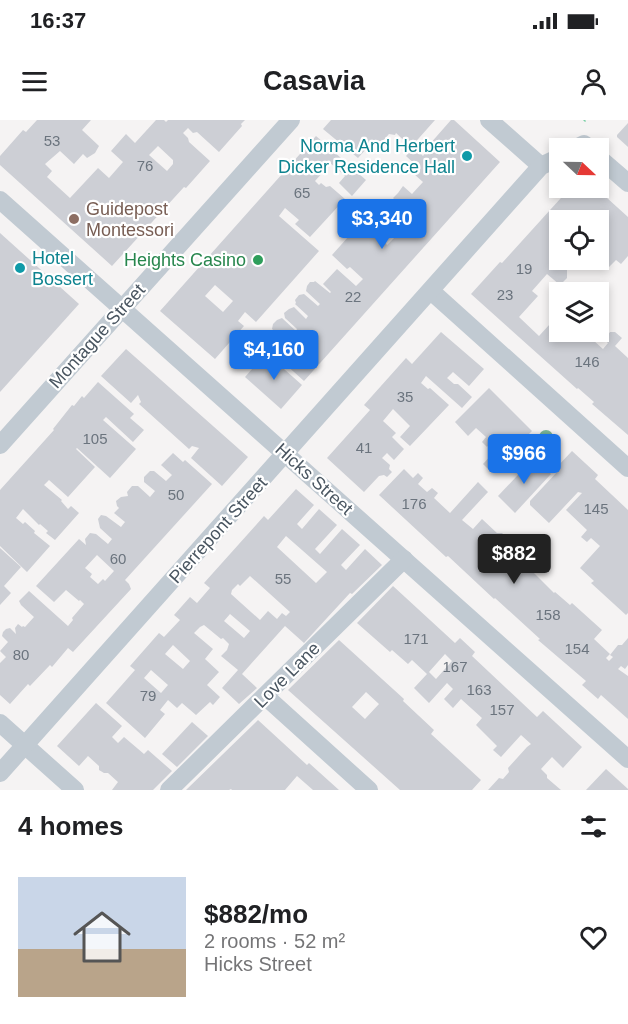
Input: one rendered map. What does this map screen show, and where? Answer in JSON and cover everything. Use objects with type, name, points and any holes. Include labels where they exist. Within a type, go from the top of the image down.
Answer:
[{"type":"street","name":"Montague Street","points":[[0,445],[291,120]]},
{"type":"street","points":[[489,120],[541,166]]},
{"type":"street","name":"Pierrepont Street","points":[[0,773],[541,166],[549,162]]},
{"type":"street","points":[[609,167],[628,183]]},
{"type":"street","name":"Hicks Street","points":[[0,200],[628,759]]},
{"type":"street","points":[[431,291],[628,468]]},
{"type":"street","name":"Love Lane","points":[[170,790],[404,559]]},
{"type":"street","points":[[265,696],[369,790]]},
{"type":"street","points":[[0,723],[75,790]]},
{"type":"building","points":[[37,120],[91,120],[82,130],[99,146],[95,153],[87,158],[83,154],[74,164],[60,151],[45,164],[52,171],[47,177],[70,198],[98,168],[109,178],[123,162],[111,151],[126,134],[135,143],[156,120],[166,122],[168,120],[245,120],[219,152],[197,132],[193,133],[188,128],[183,133],[189,142],[210,161],[112,266],[0,165],[0,156],[23,130],[26,132]],"holes":[[[158,146],[173,160],[173,164],[167,171],[149,155]]]},
{"type":"building","points":[[331,120],[435,120],[411,147],[396,133],[395,135],[389,134],[372,153],[367,148],[358,158],[323,129]]},
{"type":"building","points":[[451,120],[454,120],[500,162],[304,381],[263,344],[262,337],[272,332],[285,344],[286,342],[272,329],[273,324],[282,318],[296,331],[297,329],[285,318],[284,313],[294,307],[306,319],[308,316],[295,304],[299,295],[304,294],[318,306],[320,304],[306,291],[310,282],[315,281],[330,293],[323,284],[337,269],[356,286],[363,279],[350,267],[347,269],[332,255],[366,217],[381,231],[380,236],[387,245],[396,236],[375,217],[382,210],[390,218],[401,206],[393,198],[403,186],[412,194],[423,182],[414,174],[419,168],[406,156],[414,147],[423,156],[427,151],[433,149],[429,145]]},
{"type":"building","points":[[628,123],[628,147],[617,135]]},
{"type":"building","points":[[316,136],[366,180],[352,196],[339,183],[345,176],[329,162],[322,169],[324,171],[315,181],[319,185],[321,183],[326,187],[330,186],[345,199],[310,237],[295,224],[299,220],[285,208],[279,216],[319,251],[256,322],[245,312],[238,321],[244,326],[215,359],[160,311]],"holes":[[[215,285],[233,301],[223,312],[205,296]]]},
{"type":"building","points":[[561,198],[607,198],[628,217],[628,256],[621,264],[616,260],[609,267],[609,210],[550,210]]},
{"type":"building","points":[[549,211],[549,270],[567,270],[567,278],[563,282],[556,282],[547,274],[532,291],[538,296],[519,317],[539,336],[549,325],[549,342],[595,342],[603,349],[609,342],[610,332],[615,332],[622,338],[615,346],[628,358],[628,435],[592,404],[594,402],[471,294],[500,262],[502,263]]},
{"type":"building","name":"Hotel Bossert","points":[[0,233],[79,304],[0,392]]},
{"type":"building","points":[[441,332],[484,369],[469,386],[453,372],[447,378],[454,384],[458,384],[472,397],[462,408],[426,376],[421,383],[449,405],[410,446],[400,437],[410,426],[393,409],[383,421],[396,433],[392,437],[404,449],[394,460],[387,453],[382,458],[390,465],[389,469],[392,472],[387,477],[379,476],[364,492],[327,458],[370,410],[364,405],[406,358],[412,364]]},
{"type":"building","points":[[126,349],[248,457],[222,486],[191,458],[199,448],[192,446],[189,449],[139,404],[141,402],[138,395],[131,403],[101,376]]},
{"type":"building","points":[[266,353],[302,385],[281,409],[245,377]]},
{"type":"building","points":[[98,382],[134,414],[130,418],[144,430],[133,442],[106,417],[103,420],[136,449],[110,478],[77,448],[95,467],[68,497],[49,480],[44,485],[62,500],[68,509],[71,506],[79,513],[55,540],[23,509],[16,518],[23,524],[25,522],[50,546],[27,572],[0,546],[0,490],[54,430],[72,405],[74,406],[82,396],[84,398]]},
{"type":"building","points":[[489,388],[532,431],[491,472],[483,464],[493,453],[496,456],[500,452],[491,442],[487,447],[482,442],[486,437],[476,428],[468,436],[455,422]]},
{"type":"building","points":[[572,451],[598,475],[595,479],[628,510],[628,613],[626,615],[591,583],[594,581],[580,568],[600,546],[591,538],[587,542],[581,537],[587,530],[566,510],[582,493],[578,492],[549,523],[530,505],[530,501],[557,472],[556,468]]},
{"type":"building","points":[[173,453],[183,462],[185,460],[212,484],[125,580],[131,589],[73,652],[68,648],[52,667],[50,665],[30,686],[28,684],[10,704],[0,695],[0,663],[6,657],[0,651],[8,642],[2,636],[3,632],[10,628],[16,634],[15,628],[18,624],[25,627],[34,617],[19,601],[29,591],[68,626],[84,604],[66,590],[54,602],[36,586],[79,539],[86,545],[85,539],[90,533],[96,534],[108,544],[112,539],[100,528],[98,519],[101,515],[106,516],[121,527],[125,522],[114,513],[119,508],[116,501],[128,496],[127,492],[132,486],[138,486],[150,497],[155,491],[144,482],[144,477],[150,471],[154,471],[166,481],[172,475],[161,465]],"holes":[[[97,555],[114,571],[105,581],[103,579],[98,584],[85,568]]]},
{"type":"building","points":[[534,458],[551,474],[515,513],[498,496]]},
{"type":"building","points":[[404,469],[413,478],[418,473],[423,478],[418,484],[427,492],[432,488],[438,493],[434,498],[450,513],[478,482],[488,492],[462,520],[473,529],[482,519],[497,533],[502,533],[513,547],[503,558],[509,564],[525,546],[535,555],[526,565],[554,593],[570,605],[572,603],[602,630],[594,639],[610,654],[606,658],[609,661],[613,657],[610,655],[618,645],[622,645],[628,638],[628,665],[625,669],[621,666],[618,669],[628,676],[628,719],[601,695],[598,699],[582,685],[586,681],[379,495]]},
{"type":"building","points":[[296,489],[314,505],[297,524],[302,529],[319,509],[337,525],[315,549],[320,554],[342,529],[360,545],[341,565],[346,570],[365,549],[382,565],[352,594],[350,593],[304,643],[285,626],[242,674],[257,688],[239,704],[222,688],[238,670],[221,656],[229,644],[204,625],[200,627],[194,633],[213,649],[205,659],[219,672],[207,685],[220,697],[213,705],[210,702],[196,715],[182,703],[177,708],[168,700],[160,710],[165,714],[145,738],[106,703],[135,670],[130,666],[159,633],[164,637],[180,620],[174,615],[190,597],[197,603],[210,588],[204,583],[264,516],[268,520]],"holes":[[[286,536],[327,572],[316,583],[277,547]],[[250,576],[290,612],[286,616],[282,613],[277,619],[268,611],[260,620],[231,594],[238,584],[240,586]],[[230,614],[250,631],[244,638],[224,621]],[[173,645],[190,661],[183,669],[165,654]],[[151,670],[168,685],[161,693],[144,678]]]},
{"type":"building","points":[[0,548],[21,567],[4,586],[11,593],[0,605]]},
{"type":"building","points":[[393,586],[455,643],[460,638],[475,652],[472,656],[537,717],[543,711],[582,747],[563,768],[552,757],[541,769],[547,778],[561,790],[488,790],[499,778],[503,779],[509,772],[508,768],[531,744],[521,735],[501,757],[493,750],[497,746],[476,725],[482,718],[461,699],[453,708],[444,699],[453,689],[447,683],[429,703],[414,688],[427,674],[412,660],[408,664],[392,650],[390,652],[357,623]],"holes":[[[445,654],[452,661],[436,679],[429,672]]]},
{"type":"building","points":[[339,640],[404,699],[403,701],[434,730],[431,734],[481,780],[472,790],[400,790],[288,690]],"holes":[[[366,692],[379,704],[365,719],[352,707]]]},
{"type":"building","points":[[96,703],[122,726],[112,737],[118,743],[124,737],[144,754],[148,750],[172,771],[153,790],[112,790],[118,782],[108,773],[99,770],[99,766],[88,756],[79,766],[57,746]]},
{"type":"building","points":[[258,720],[307,765],[309,763],[339,790],[313,790],[297,776],[285,790],[186,790]]},
{"type":"building","points":[[192,722],[208,736],[177,767],[162,754]]},
{"type":"building","points":[[606,769],[628,789],[628,790],[586,790]]},
{"type":"place","name":"Norma And Herbert Dicker Residence Hall","points":[[467,156]]},
{"type":"place","name":"Guidepost Montessori","points":[[74,219]]},
{"type":"place","name":"Heights Casino","points":[[258,260]]},
{"type":"place","name":"Hotel Bossert","points":[[20,268]]}]
